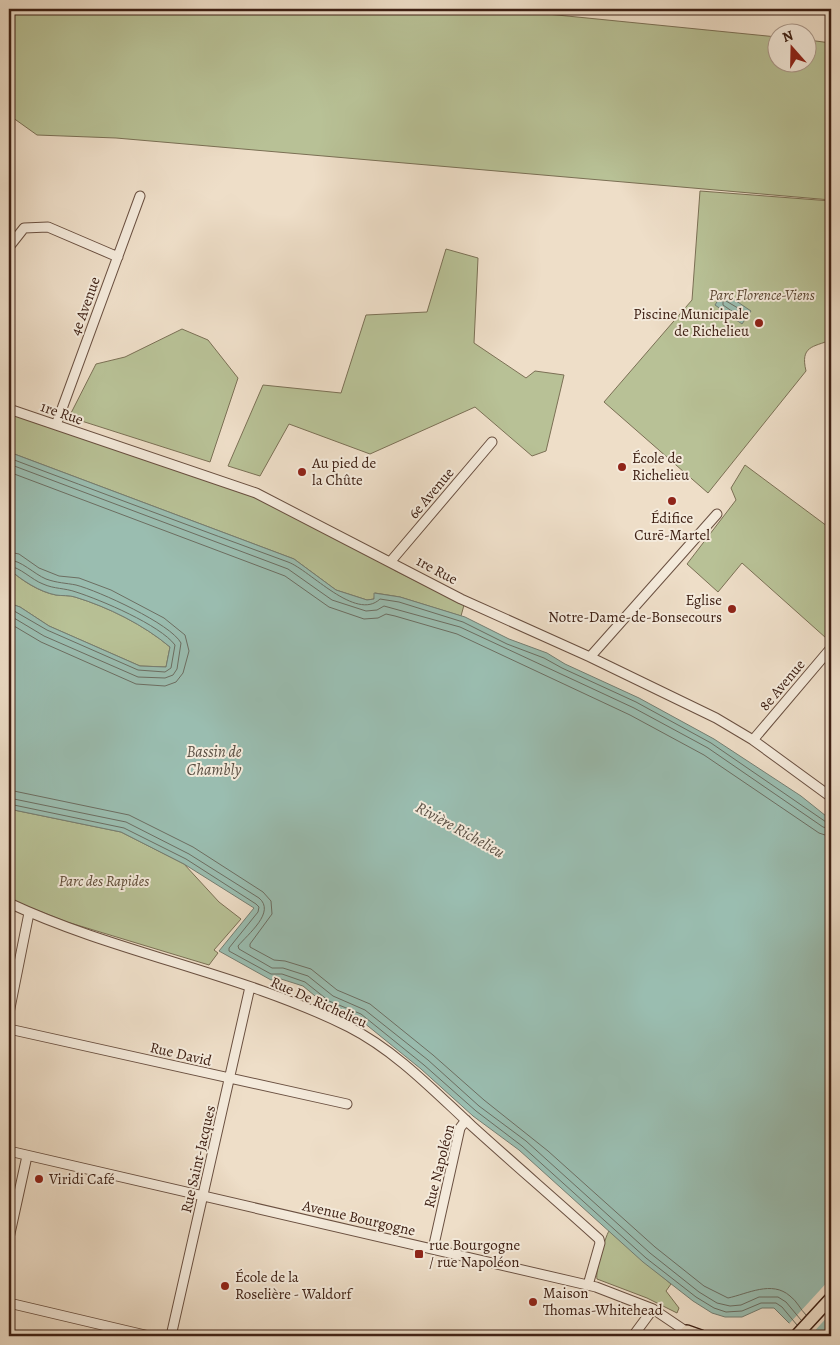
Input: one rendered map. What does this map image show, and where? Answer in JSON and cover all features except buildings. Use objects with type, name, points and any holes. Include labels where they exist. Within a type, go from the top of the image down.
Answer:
[{"type":"main road","points":[[796,1336],[831,1298]]},
{"type":"main road","points":[[687,1335],[701,1336]]},
{"type":"street","name":"4e Avenue","points":[[56,425],[140,196]]},
{"type":"street","points":[[9,247],[24,228],[39,226],[48,227],[118,257]]},
{"type":"street","name":"1re Rue","points":[[9,409],[256,493],[391,560],[461,599],[590,657],[716,718],[753,740],[831,797]]},
{"type":"street","name":"6e Avenue","points":[[391,560],[492,442]]},
{"type":"street","points":[[590,657],[717,514]]},
{"type":"street","name":"8e Avenue","points":[[753,740],[831,648]]},
{"type":"street","name":"Rue De Richelieu","points":[[9,903],[29,913],[250,987],[340,1023],[364,1036],[421,1078],[599,1239],[600,1243],[588,1285]]},
{"type":"street","points":[[9,1013],[29,913]]},
{"type":"street","name":"Rue Saint-Jacques","points":[[171,1336],[250,987]]},
{"type":"street","name":"Rue David","points":[[9,1029],[347,1104]]},
{"type":"street","name":"Rue Napoléon","points":[[433,1249],[460,1128],[466,1120]]},
{"type":"street","name":"Avenue Bourgogne","points":[[9,1151],[588,1285],[653,1309],[687,1335]]},
{"type":"street","points":[[9,1238],[28,1156]]},
{"type":"street","points":[[9,1304],[149,1336]]},
{"type":"street","points":[[633,1336],[653,1309]]},
{"type":"green space","points":[[23,9],[497,9],[768,36],[768,72],[818,72],[818,41],[831,43],[831,200],[116,138],[37,135],[9,115],[9,12]]},
{"type":"green space","name":"Parc Florence-Viens","points":[[700,191],[831,201],[831,340],[814,346],[807,352],[805,357],[806,371],[708,493],[604,402],[692,300]]},
{"type":"green space","points":[[446,249],[478,258],[474,343],[526,378],[535,371],[564,375],[546,451],[532,456],[475,407],[370,454],[289,424],[260,476],[228,466],[263,385],[341,393],[366,315],[427,312]]},
{"type":"green space","points":[[182,329],[208,340],[238,378],[210,462],[69,417],[96,364],[125,357]]},
{"type":"green space","points":[[9,412],[256,493],[391,561],[394,570],[464,605],[461,616],[400,597],[375,593],[374,599],[367,600],[336,590],[294,559],[9,452]]},
{"type":"green space","points":[[745,465],[831,529],[831,632],[826,638],[742,563],[718,592],[687,564],[736,500],[731,488]]},
{"type":"green space","points":[[9,569],[43,591],[56,595],[73,596],[87,601],[113,611],[149,631],[170,647],[166,667],[140,666],[49,626],[20,607],[9,604]]},
{"type":"green space","name":"Parc des Rapides","points":[[9,809],[121,832],[184,864],[219,902],[241,919],[214,950],[218,953],[209,965],[67,922],[9,899]]},
{"type":"green space","points":[[609,1231],[671,1284],[666,1291],[679,1308],[677,1313],[647,1298],[597,1279],[597,1269]]},
{"type":"water","points":[[723,292],[751,311],[742,324],[715,305]]},
{"type":"water","points":[[9,452],[294,559],[336,590],[367,600],[374,599],[374,593],[400,597],[465,617],[509,639],[547,653],[565,664],[639,698],[714,739],[801,796],[831,820],[831,1336],[802,1336],[774,1308],[762,1308],[742,1317],[725,1317],[712,1313],[693,1301],[643,1262],[519,1150],[473,1116],[421,1069],[358,1018],[326,1005],[303,986],[281,979],[271,980],[219,951],[254,908],[184,864],[121,832],[9,809],[9,603],[20,607],[49,626],[140,666],[166,667],[170,647],[149,631],[113,611],[75,597],[56,595],[44,591],[25,581],[9,569]]},
{"type":"pier","points":[[831,1278],[831,1313],[810,1336],[798,1336],[784,1322],[788,1325]]},
{"type":"place","name":"Piscine Municipale de Richelieu","points":[[759,323]]},
{"type":"place","name":"École de Richelieu","points":[[622,467]]},
{"type":"place","name":"Au pied de la Chûte","points":[[302,472]]},
{"type":"place","name":"Édifice Curē-Martel","points":[[672,501]]},
{"type":"place","name":"Eglise Notre-Dame-de-Bonsecours","points":[[732,609]]},
{"type":"place","name":"Viridi Café","points":[[39,1179]]},
{"type":"place","name":"rue Bourgogne / rue Napoléon","points":[[419,1254]]},
{"type":"place","name":"École de la Roselière - Waldorf","points":[[225,1286]]},
{"type":"place","name":"Maison Thomas-Whitehead","points":[[533,1302]]},
{"type":"water label","name":"Bassin de Chambly","points":[[214,761]]},
{"type":"water label","name":"Rivière Richelieu","points":[[460,830]]}]
